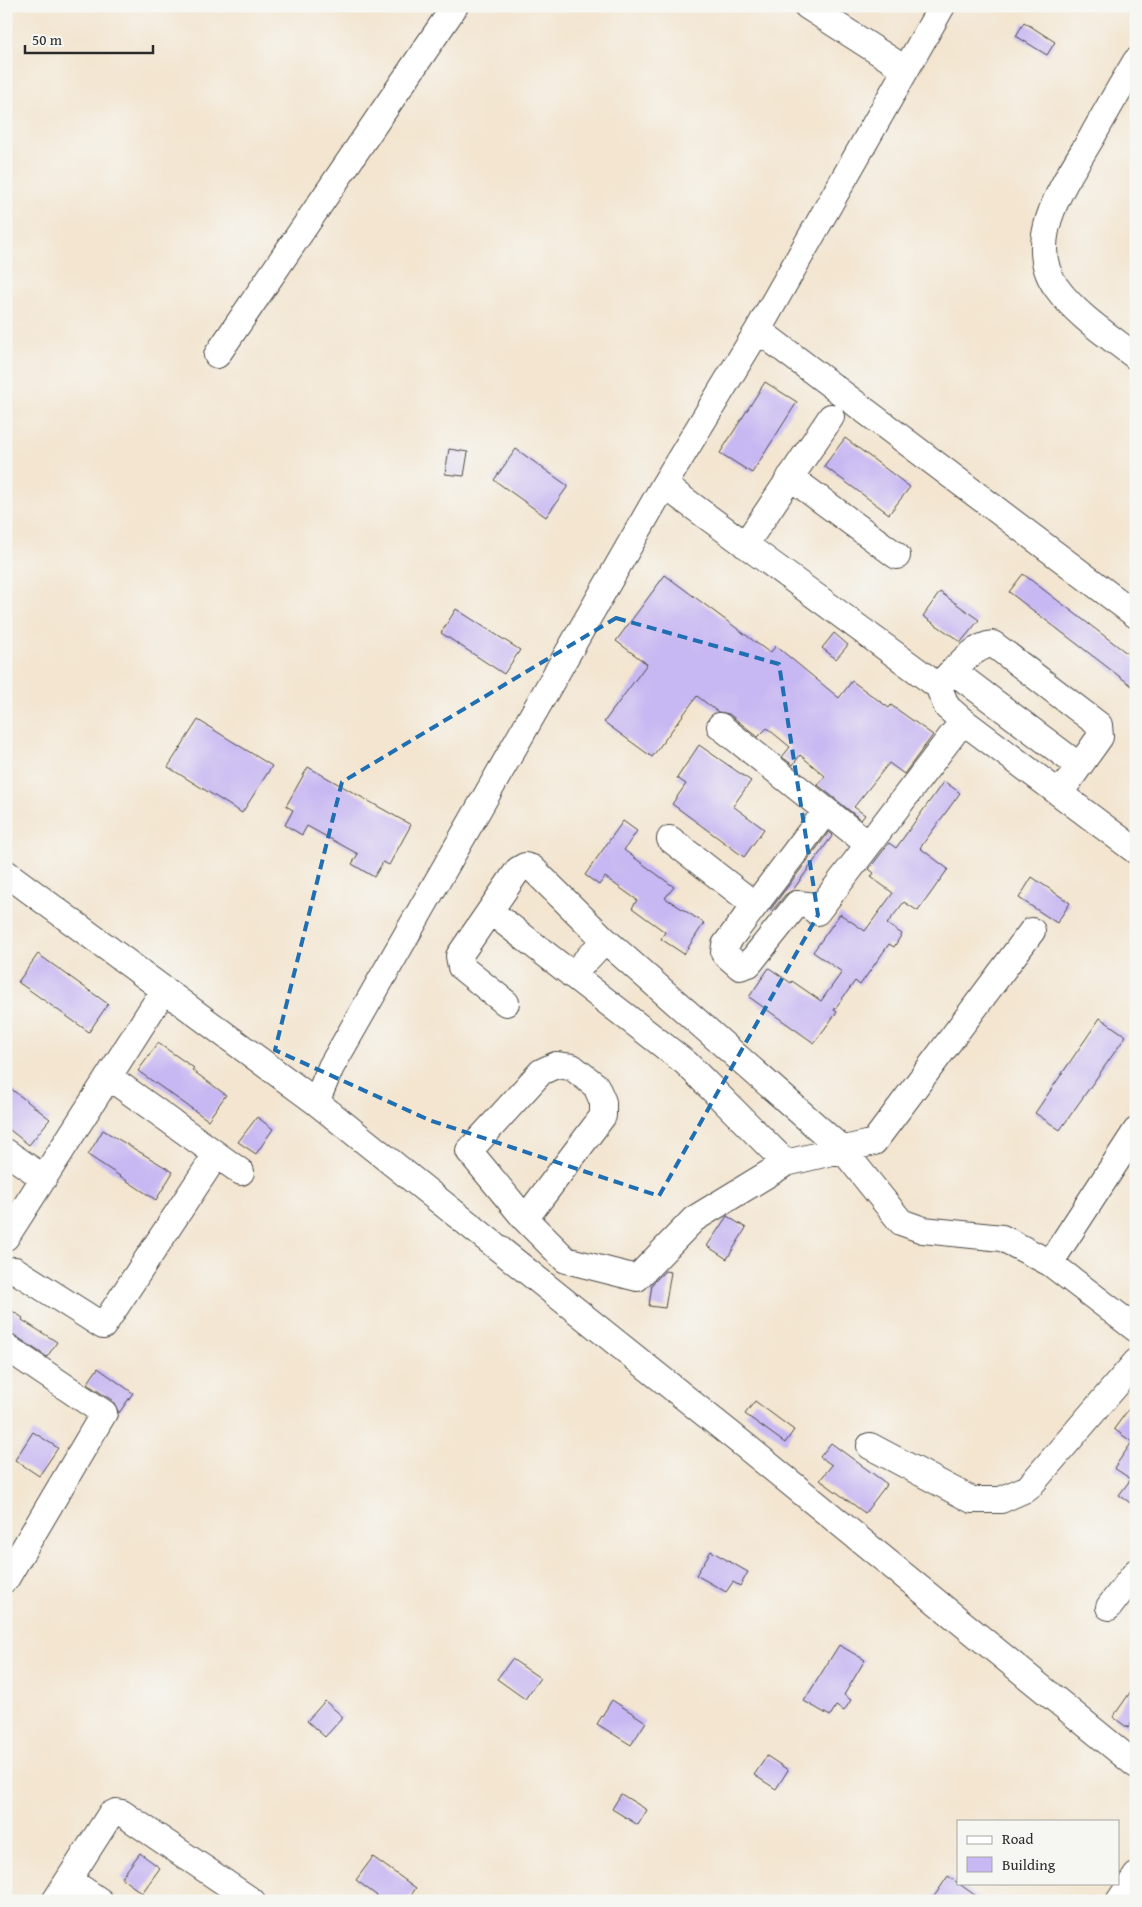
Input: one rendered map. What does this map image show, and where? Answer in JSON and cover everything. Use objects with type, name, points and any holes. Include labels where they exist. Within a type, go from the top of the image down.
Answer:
[{"type":"street","points":[[217,355],[455,6]]},
{"type":"street","points":[[807,6],[905,69]]},
{"type":"street","points":[[316,1102],[332,1067],[664,485],[758,330],[942,6]]},
{"type":"street","points":[[1136,61],[1057,196],[1046,230],[1044,260],[1055,286],[1083,315],[1136,357]]},
{"type":"street","points":[[758,330],[1136,615]]},
{"type":"street","points":[[745,545],[831,417]]},
{"type":"street","points":[[790,478],[897,556]]},
{"type":"street","points":[[664,485],[745,545],[1079,766]]},
{"type":"street","points":[[946,678],[984,644],[993,644],[1099,725],[1100,738],[1060,793]]},
{"type":"street","points":[[946,678],[947,707],[1136,851]]},
{"type":"street","points":[[826,811],[724,945],[724,953],[740,967],[750,964],[797,904],[808,905],[817,912],[963,721]]},
{"type":"street","points":[[720,726],[868,844]]},
{"type":"street","points":[[670,839],[755,905]]},
{"type":"street","points":[[506,1003],[461,967],[459,956],[518,870],[525,866],[532,868],[605,940],[843,1150],[902,1222],[923,1230],[1002,1238],[1050,1263],[1134,1324]]},
{"type":"street","points":[[6,873],[316,1102],[741,1443],[1136,1765]]},
{"type":"street","points":[[490,911],[686,1063],[786,1163]]},
{"type":"street","points":[[526,1218],[603,1116],[604,1102],[596,1086],[572,1067],[556,1066],[541,1072],[469,1151],[526,1218],[566,1260],[637,1278],[694,1219],[786,1163],[874,1142],[1032,931]]},
{"type":"street","points":[[572,975],[605,940]]},
{"type":"street","points":[[6,1237],[164,990]]},
{"type":"street","points":[[109,1077],[241,1172]]},
{"type":"street","points":[[1050,1263],[1136,1131]]},
{"type":"street","points":[[6,1152],[44,1178]]},
{"type":"street","points":[[15,1270],[103,1326],[216,1155]]},
{"type":"street","points":[[6,1347],[104,1413],[8,1572]]},
{"type":"street","points":[[870,1446],[972,1500],[1001,1500],[1028,1488],[1136,1362]]},
{"type":"street","points":[[1109,1607],[1136,1572]]},
{"type":"street","points":[[100,1901],[62,1890],[110,1815],[116,1812],[122,1813],[252,1901]]},
{"type":"street","points":[[1119,1901],[1136,1876]]},
{"type":"highlighted area","points":[[616,618],[779,664],[818,915],[659,1196],[429,1120],[275,1050],[342,782]]},
{"type":"building","points":[[1024,22],[1055,42],[1047,55],[1016,36]]},
{"type":"building","points":[[765,382],[797,402],[752,473],[720,453]]},
{"type":"building","points":[[845,438],[910,487],[889,514],[824,466]]},
{"type":"building","points":[[449,449],[468,452],[464,476],[445,474]]},
{"type":"building","points":[[516,449],[568,486],[546,517],[494,480]]},
{"type":"building","points":[[1023,574],[1136,660],[1136,689],[1009,592]]},
{"type":"building","points":[[665,575],[770,653],[776,646],[839,698],[852,681],[889,708],[891,705],[933,735],[904,774],[889,763],[854,807],[865,815],[861,820],[818,785],[825,776],[800,755],[793,765],[782,757],[790,747],[767,728],[758,737],[729,714],[718,712],[697,696],[652,757],[604,722],[647,664],[616,641]]},
{"type":"building","points":[[940,592],[979,620],[961,642],[923,616]]},
{"type":"building","points":[[456,609],[520,650],[504,674],[441,633]]},
{"type":"building","points":[[834,633],[848,645],[836,659],[822,648]]},
{"type":"building","points":[[198,720],[272,766],[242,813],[168,767]]},
{"type":"building","points":[[699,745],[751,781],[733,806],[764,829],[744,857],[672,804],[686,784],[677,778]]},
{"type":"building","points":[[308,767],[411,825],[389,865],[383,862],[374,877],[352,864],[358,854],[307,826],[302,835],[285,825],[293,810],[286,806]]},
{"type":"building","points":[[944,781],[960,793],[920,848],[948,869],[918,911],[904,902],[887,924],[902,934],[894,947],[889,944],[860,985],[855,981],[834,1010],[837,1012],[814,1043],[749,997],[769,968],[821,1001],[842,972],[813,952],[840,914],[865,931],[893,893],[871,877],[874,873],[869,869],[889,843],[896,848]]},
{"type":"building","points":[[623,821],[637,831],[624,850],[674,887],[665,898],[704,923],[684,954],[661,939],[665,932],[632,908],[637,900],[605,877],[599,885],[585,875]]},
{"type":"building","points":[[829,832],[833,835],[793,890],[785,895],[772,911],[770,910]]},
{"type":"building","points":[[1032,877],[1070,903],[1057,923],[1019,898]]},
{"type":"building","points":[[38,954],[108,1004],[89,1032],[18,982]]},
{"type":"building","points":[[1100,1018],[1126,1036],[1060,1130],[1035,1113]]},
{"type":"building","points":[[158,1043],[194,1068],[192,1070],[226,1095],[208,1120],[138,1071]]},
{"type":"building","points":[[6,1085],[50,1119],[29,1145],[6,1127]]},
{"type":"building","points":[[257,1117],[273,1129],[256,1154],[238,1142]]},
{"type":"building","points":[[103,1130],[173,1172],[156,1200],[88,1155]]},
{"type":"building","points":[[727,1216],[746,1228],[727,1259],[707,1246]]},
{"type":"building","points":[[665,1271],[671,1272],[665,1308],[649,1306],[652,1284]]},
{"type":"building","points":[[6,1307],[23,1318],[22,1320],[57,1342],[47,1357],[14,1335],[6,1332]]},
{"type":"building","points":[[98,1368],[133,1393],[119,1413],[113,1401],[87,1384]]},
{"type":"building","points":[[1136,1399],[1136,1507],[1119,1495],[1131,1479],[1114,1468],[1132,1442],[1114,1429]]},
{"type":"building","points":[[755,1401],[794,1430],[785,1443],[745,1414]]},
{"type":"building","points":[[33,1432],[58,1448],[39,1476],[15,1460]]},
{"type":"building","points":[[831,1443],[887,1484],[865,1513],[820,1480],[832,1465],[820,1457]]},
{"type":"building","points":[[711,1551],[748,1572],[740,1586],[733,1582],[726,1592],[696,1575]]},
{"type":"building","points":[[839,1645],[865,1660],[844,1695],[851,1700],[844,1711],[836,1706],[830,1716],[804,1701]]},
{"type":"building","points":[[512,1659],[540,1678],[525,1699],[497,1679]]},
{"type":"building","points":[[1136,1684],[1136,1717],[1128,1728],[1113,1717]]},
{"type":"building","points":[[612,1700],[646,1722],[631,1745],[597,1724]]},
{"type":"building","points":[[325,1701],[343,1717],[325,1737],[307,1721]]},
{"type":"building","points":[[767,1756],[788,1770],[776,1789],[754,1775]]},
{"type":"building","points":[[621,1794],[647,1810],[638,1825],[612,1809]]},
{"type":"building","points":[[140,1853],[160,1868],[142,1893],[121,1878]]},
{"type":"building","points":[[373,1857],[416,1888],[407,1901],[384,1901],[356,1880]]},
{"type":"building","points":[[948,1876],[983,1901],[931,1901]]}]
